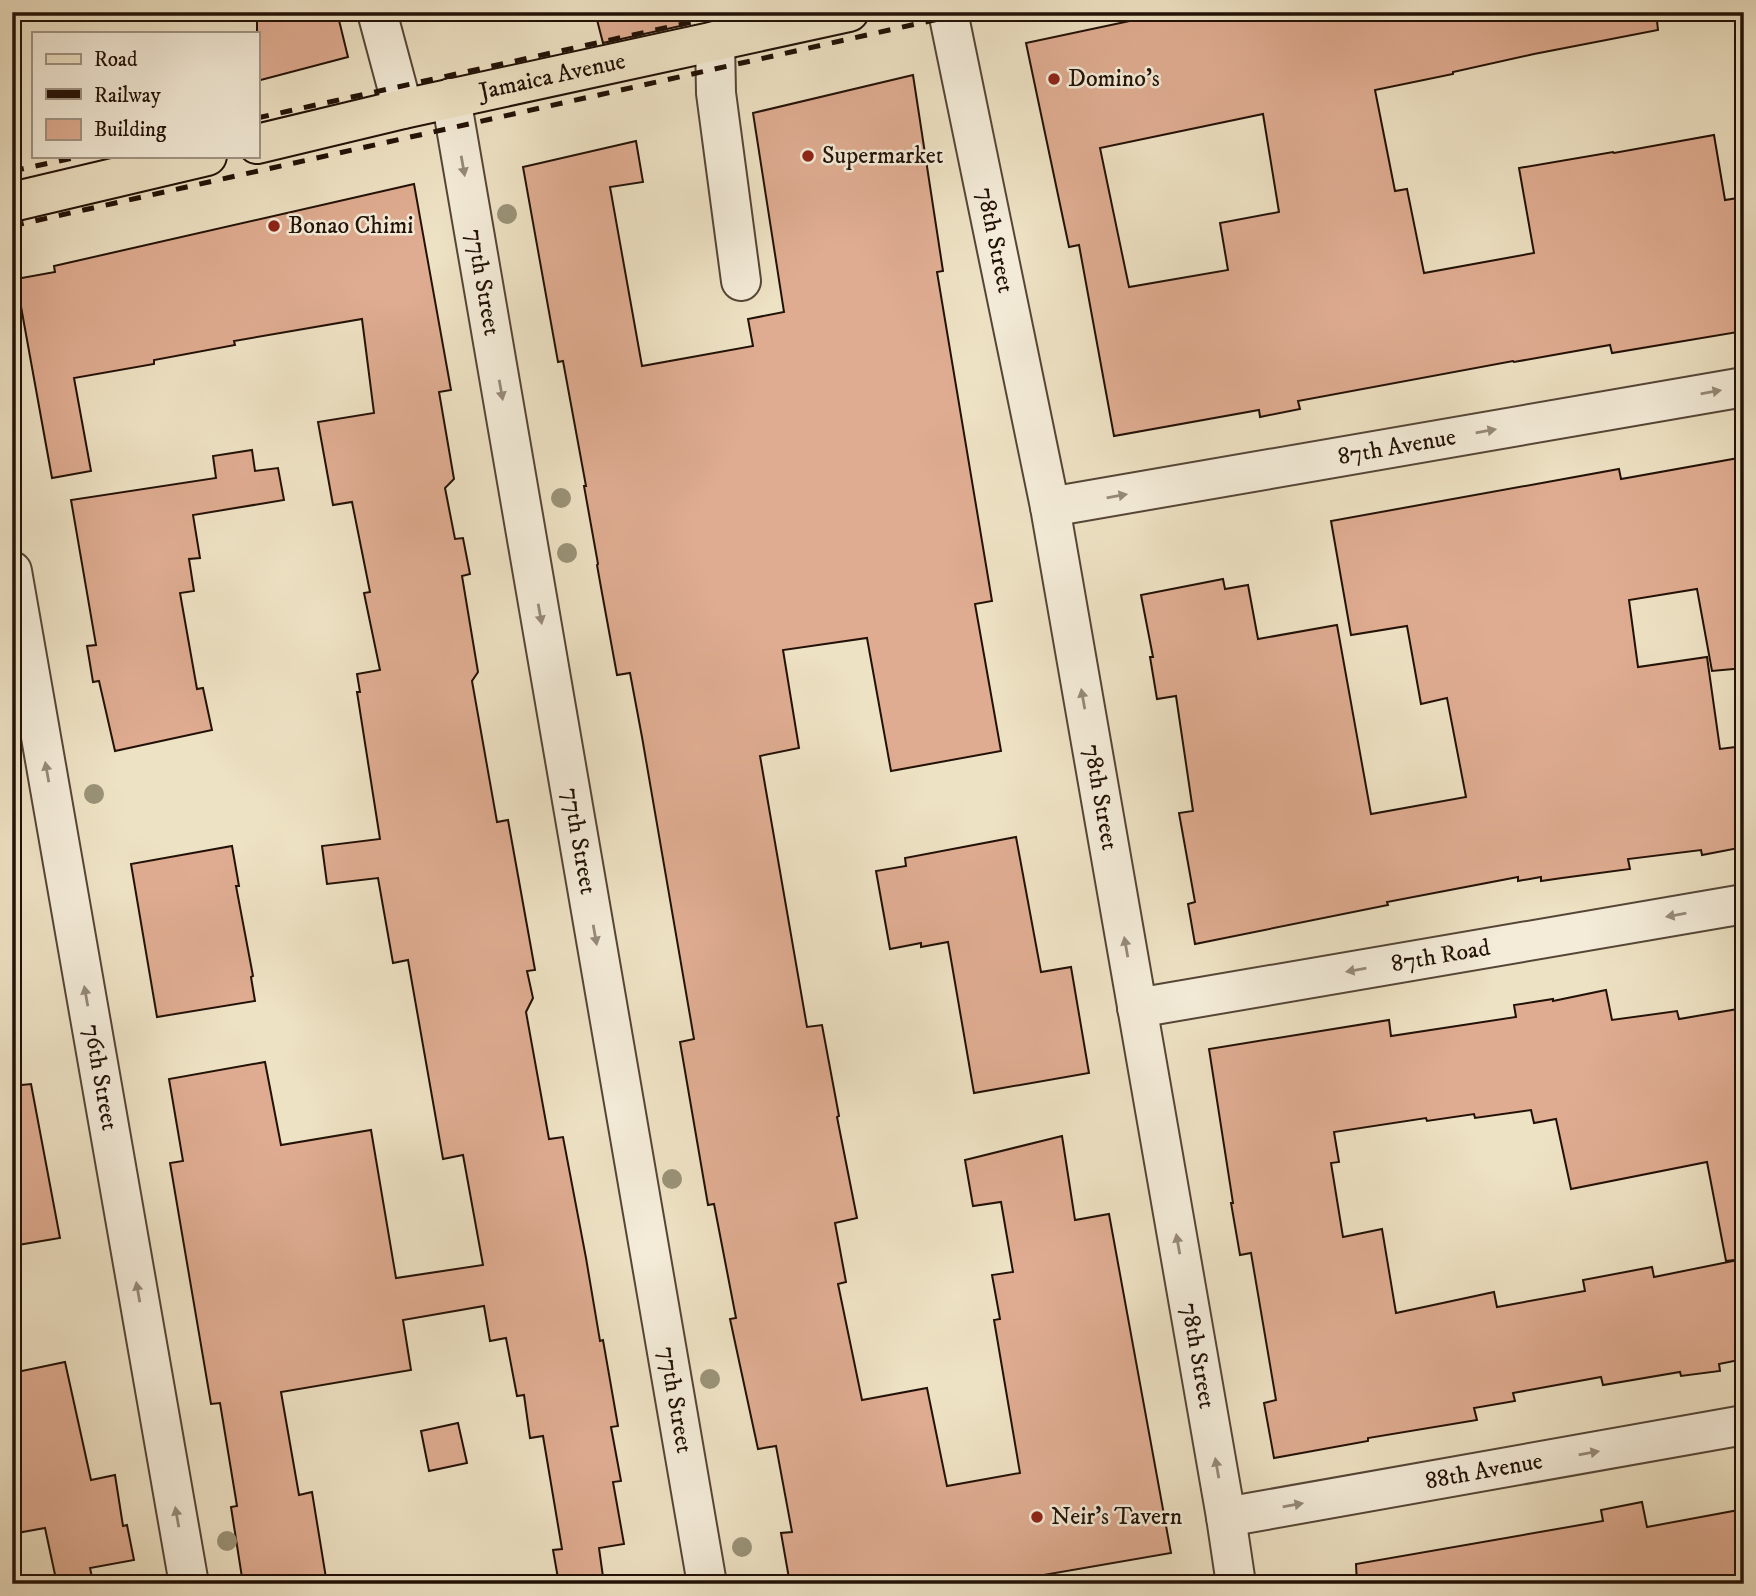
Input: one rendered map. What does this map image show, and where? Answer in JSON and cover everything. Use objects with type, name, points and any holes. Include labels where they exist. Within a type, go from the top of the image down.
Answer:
[{"type":"main road","name":"Jamaica Avenue","points":[[259,144],[715,41],[810,16],[849,12]]},
{"type":"main road","points":[[12,202],[199,158]]},
{"type":"street","points":[[377,12],[403,109]]},
{"type":"street","name":"78th Street","points":[[948,12],[1050,507],[1236,1584]]},
{"type":"street","points":[[715,41],[716,93],[741,281]]},
{"type":"street","name":"77th Street","points":[[452,98],[707,1584]]},
{"type":"street","name":"87th Avenue","points":[[1050,507],[1744,387]]},
{"type":"street","name":"76th Street","points":[[12,571],[189,1584]]},
{"type":"street","name":"87th Road","points":[[1137,1008],[1744,904]]},
{"type":"street","name":"88th Avenue","points":[[1226,1517],[1744,1425]]},
{"type":"building","points":[[257,12],[337,12],[348,57],[259,80]]},
{"type":"building","points":[[595,12],[684,12],[685,25],[603,43]]},
{"type":"building","points":[[1172,12],[1656,12],[1658,30],[1534,54],[1375,90],[1395,191],[1407,189],[1424,273],[1534,253],[1519,168],[1714,135],[1725,200],[1744,197],[1744,331],[1612,353],[1610,345],[1513,361],[1298,401],[1300,409],[1260,417],[1259,410],[1114,436],[1079,245],[1069,247],[1026,43]],"holes":[[[1263,114],[1279,212],[1220,223],[1228,270],[1129,287],[1100,148]]]},
{"type":"building","points":[[913,75],[943,271],[937,272],[992,601],[975,604],[1001,751],[891,771],[867,638],[783,650],[799,748],[760,756],[807,1027],[822,1025],[857,1218],[835,1223],[846,1282],[838,1284],[862,1400],[927,1388],[947,1486],[1020,1473],[994,1320],[1000,1319],[992,1275],[1013,1272],[1001,1202],[973,1206],[965,1160],[1062,1136],[1075,1220],[1109,1214],[1171,1553],[991,1584],[790,1584],[781,1533],[792,1532],[776,1446],[758,1449],[730,1319],[736,1318],[714,1204],[708,1205],[680,1042],[694,1039],[642,737],[630,673],[617,675],[563,361],[558,362],[523,167],[636,141],[643,182],[610,187],[642,366],[753,346],[748,319],[784,312],[753,113]]},
{"type":"building","points":[[414,184],[451,390],[439,392],[454,479],[445,488],[455,539],[463,538],[470,574],[462,576],[478,672],[472,681],[497,822],[508,820],[535,970],[527,971],[533,998],[526,1012],[549,1139],[563,1137],[618,1426],[611,1427],[621,1481],[613,1482],[624,1544],[599,1548],[604,1584],[559,1584],[553,1550],[562,1549],[543,1436],[530,1438],[524,1395],[517,1396],[506,1338],[490,1341],[484,1306],[403,1320],[411,1370],[281,1392],[299,1495],[312,1492],[327,1584],[243,1584],[231,1507],[237,1506],[220,1403],[211,1404],[170,1163],[183,1161],[169,1079],[265,1062],[281,1145],[371,1130],[396,1278],[483,1265],[463,1155],[443,1159],[408,960],[393,963],[378,878],[327,884],[322,846],[380,839],[357,692],[360,692],[357,674],[380,670],[364,593],[370,592],[352,502],[333,505],[318,422],[374,413],[362,319],[234,341],[235,345],[154,360],[154,364],[74,378],[91,471],[52,478],[16,279],[55,272],[54,266]]},
{"type":"building","points":[[252,450],[255,471],[278,468],[284,500],[193,515],[200,558],[189,559],[194,591],[180,593],[197,689],[203,688],[212,730],[115,751],[99,681],[93,682],[87,646],[96,645],[71,500],[216,478],[213,456]]},
{"type":"building","points":[[1744,457],[1744,668],[1712,671],[1697,589],[1629,600],[1638,667],[1707,657],[1720,749],[1744,746],[1744,847],[1702,855],[1701,850],[1628,859],[1630,869],[1541,881],[1541,877],[1518,881],[1518,877],[1387,902],[1388,905],[1195,944],[1188,904],[1195,902],[1179,813],[1193,811],[1176,696],[1157,699],[1150,657],[1153,657],[1141,595],[1223,579],[1225,589],[1248,585],[1258,639],[1337,625],[1371,814],[1466,797],[1447,698],[1421,704],[1407,626],[1351,635],[1331,521],[1619,469],[1621,479]]},
{"type":"building","points":[[1016,837],[1041,972],[1071,967],[1089,1073],[974,1093],[948,942],[921,947],[921,943],[890,949],[876,871],[906,866],[905,858]]},
{"type":"building","points":[[232,846],[255,1001],[157,1017],[131,864]]},
{"type":"building","points":[[1606,990],[1612,1020],[1677,1011],[1679,1019],[1738,1009],[1744,1047],[1744,1359],[1719,1364],[1720,1371],[1681,1376],[1680,1372],[1603,1385],[1601,1377],[1513,1393],[1515,1401],[1474,1408],[1477,1420],[1368,1438],[1368,1441],[1274,1458],[1264,1403],[1276,1400],[1251,1253],[1240,1255],[1209,1049],[1389,1020],[1391,1036],[1516,1017],[1514,1005],[1553,1001]],"holes":[[[1531,1110],[1534,1123],[1556,1119],[1571,1189],[1707,1162],[1726,1261],[1743,1259],[1654,1277],[1652,1267],[1583,1280],[1585,1291],[1497,1307],[1494,1292],[1396,1313],[1382,1229],[1343,1237],[1331,1163],[1339,1162],[1334,1132],[1426,1118],[1427,1121],[1474,1114],[1475,1118]]]},
{"type":"building","points":[[31,1084],[60,1238],[12,1246],[12,1086]]},
{"type":"building","points":[[65,1362],[91,1480],[115,1475],[123,1526],[127,1525],[134,1560],[90,1568],[92,1577],[57,1584],[45,1528],[17,1533],[12,1501],[12,1373]]},
{"type":"building","points":[[458,1423],[467,1463],[429,1471],[421,1431]]},
{"type":"building","points":[[1642,1502],[1647,1527],[1744,1509],[1744,1584],[1357,1584],[1356,1564],[1603,1521],[1601,1510]]},
{"type":"railway","points":[[259,118],[737,12]]},
{"type":"railway","points":[[12,226],[970,12]]},
{"type":"railway","points":[[12,171],[74,158]]},
{"type":"place","name":"Domino's","points":[[1054,79]]},
{"type":"place","name":"Supermarket","points":[[808,156]]},
{"type":"place","name":"Bonao Chimi","points":[[274,226]]},
{"type":"place","name":"Neir's Tavern","points":[[1037,1517]]}]
